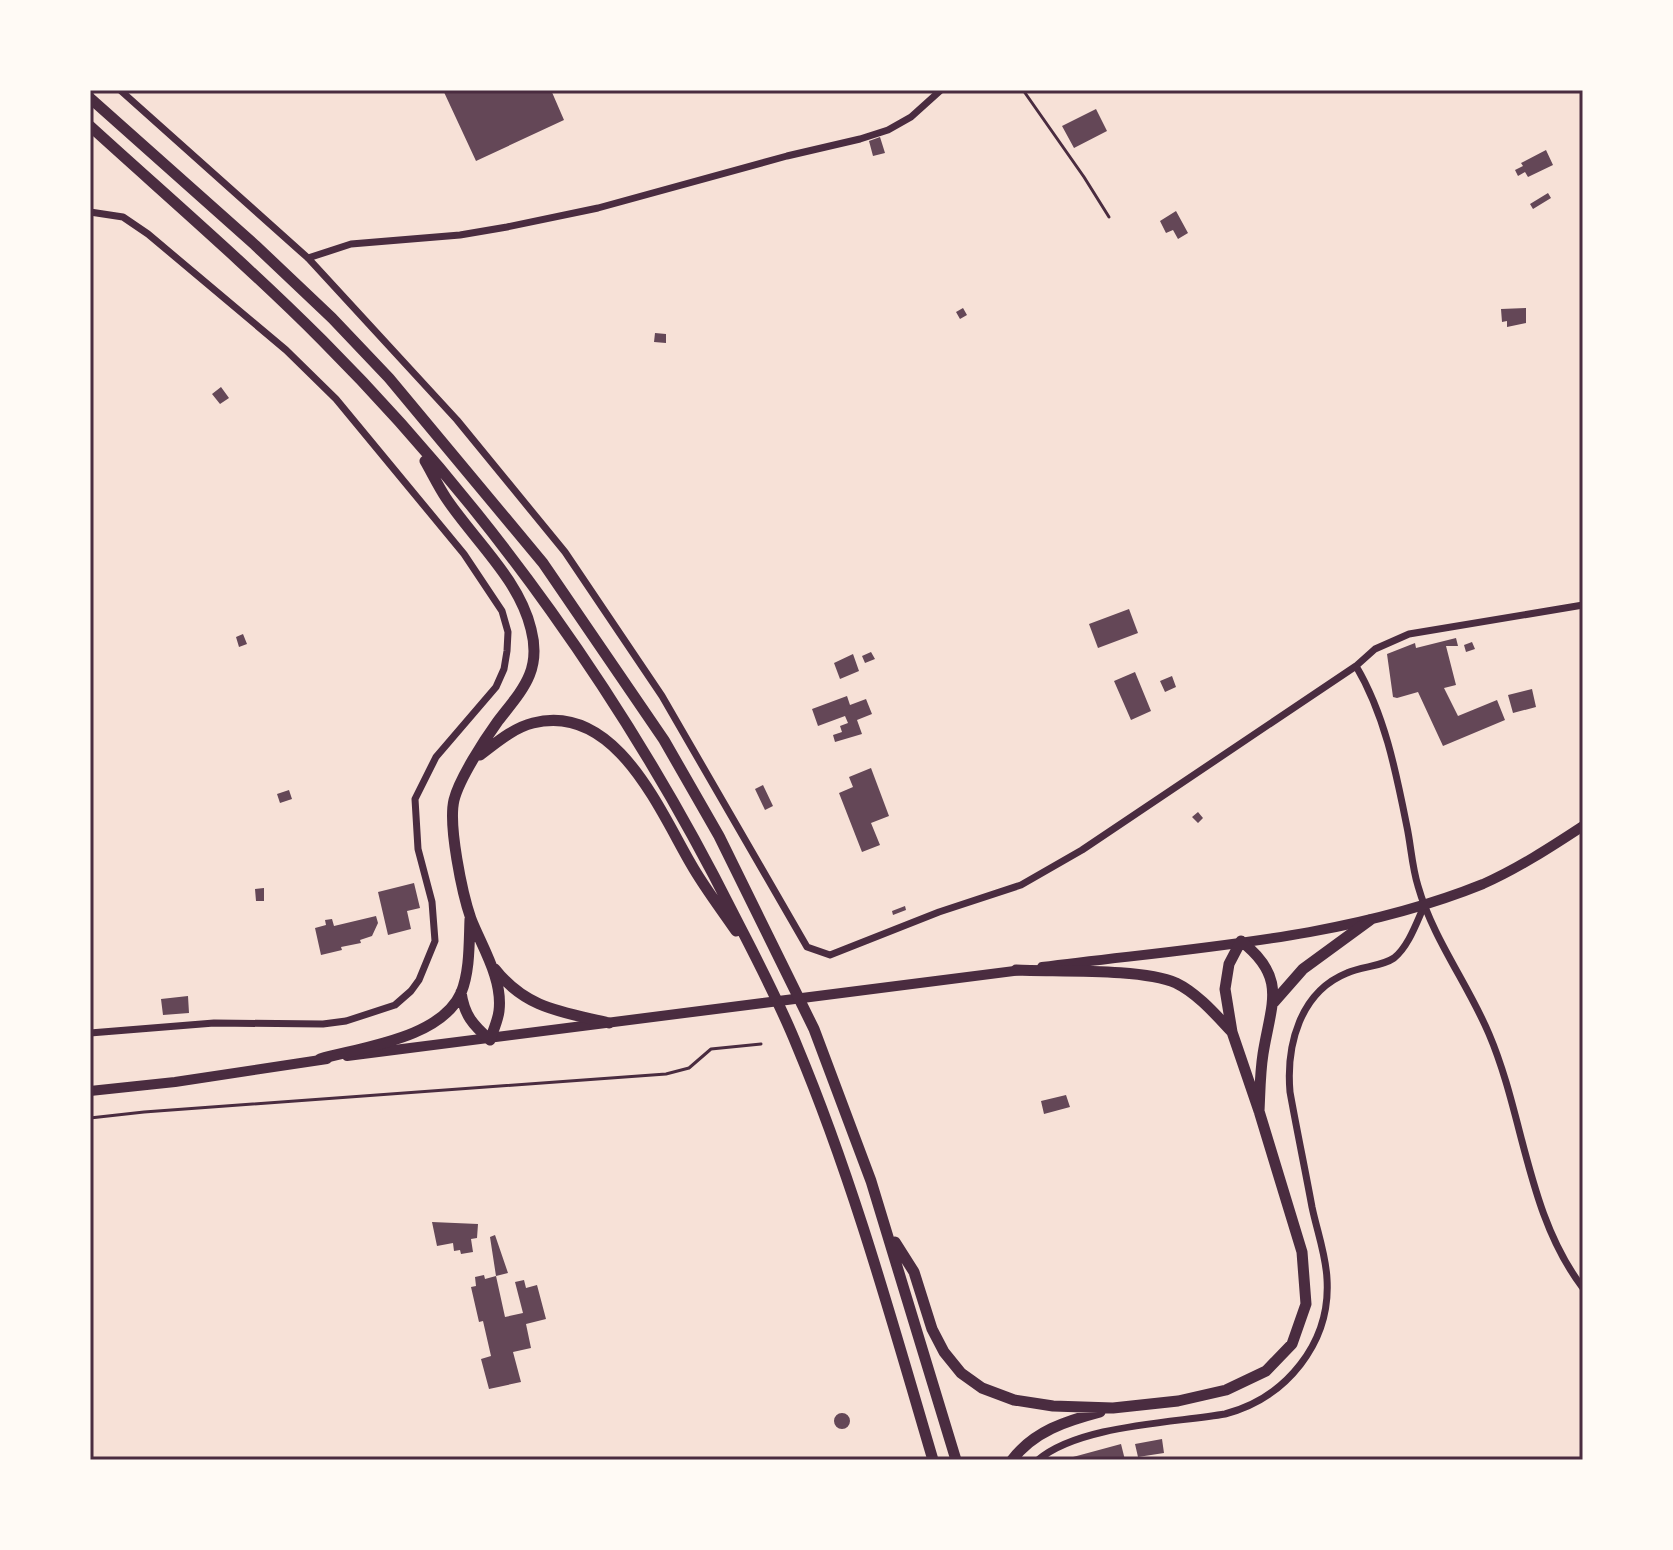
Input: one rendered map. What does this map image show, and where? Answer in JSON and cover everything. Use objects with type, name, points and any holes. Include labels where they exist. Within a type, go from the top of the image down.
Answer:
[{"type":"highway","points":[[90,98],[255,245],[332,318],[389,378],[525,541],[593,633],[664,740],[719,836],[820,1042],[857,1138],[887,1230],[956,1460]]},
{"type":"highway","points":[[90,126],[324,342],[413,439],[506,550],[626,721],[692,830],[796,1043],[870,1245],[933,1460]]},
{"type":"highway","points":[[413,439],[445,496],[519,597],[531,629],[535,657],[528,682],[497,723],[458,786],[451,816],[470,916],[498,988],[499,1010],[490,1040],[472,1024],[464,1010],[461,992]]},
{"type":"highway","points":[[476,757],[516,730],[534,723],[553,721],[576,725],[610,745],[642,778],[693,868],[760,966]]},
{"type":"highway","points":[[320,1059],[418,1031],[438,1021],[450,1010],[461,992],[468,961],[470,916]]},
{"type":"highway","points":[[1274,1002],[1303,969],[1370,920]]},
{"type":"highway","points":[[887,1230],[914,1272],[932,1329],[944,1352],[961,1373],[982,1388],[1014,1400],[1053,1406],[1113,1408],[1178,1401],[1226,1390],[1266,1371],[1292,1344],[1306,1304],[1302,1252],[1232,1032],[1225,989],[1229,964],[1241,941],[1259,955],[1274,985],[1274,1002],[1263,1057],[1259,1111]]},
{"type":"highway","points":[[490,962],[523,998],[551,1009],[609,1023]]},
{"type":"highway","points":[[1016,970],[1141,975],[1176,984],[1213,1011],[1232,1032]]},
{"type":"highway","points":[[1012,1460],[1021,1447],[1061,1422],[1113,1408]]},
{"type":"main road","points":[[90,1091],[1296,935],[1370,920],[1485,883],[1583,826]]},
{"type":"street","points":[[120,90],[308,258],[457,420],[565,552],[662,696],[807,947],[830,955],[939,912],[1021,885],[1082,850],[1356,666],[1375,649],[1409,634],[1583,605]]},
{"type":"street","points":[[308,258],[351,244],[460,235],[598,208],[860,139],[888,130],[911,117],[941,90]]},
{"type":"street","points":[[90,212],[123,217],[148,234],[286,350],[336,399],[464,554],[502,611],[508,632],[504,669],[496,687],[436,757],[415,799],[418,849],[432,902],[435,941],[419,980],[411,991],[395,1005],[346,1021],[323,1024],[214,1023],[90,1033]]},
{"type":"street","points":[[1356,666],[1368,685],[1393,758],[1418,885],[1488,1032],[1505,1076],[1519,1136],[1540,1202],[1563,1258],[1583,1288]]},
{"type":"street","points":[[1038,1460],[1053,1450],[1086,1437],[1225,1414],[1246,1407],[1280,1386],[1309,1354],[1322,1325],[1327,1281],[1290,1092],[1289,1066],[1294,1038],[1305,1008],[1327,984],[1351,971],[1388,961],[1400,952],[1425,904]]},
{"type":"lane","points":[[90,1118],[666,1074],[689,1068],[711,1049],[761,1044]]},
{"type":"path","points":[[1023,90],[1109,217]]},
{"type":"building","points":[[443,90],[551,90],[564,120],[476,161]]},
{"type":"building","points":[[1096,109],[1107,131],[1074,148],[1062,126]]},
{"type":"building","points":[[880,137],[885,153],[873,156],[869,141]]},
{"type":"building","points":[[1546,150],[1553,165],[1528,177],[1525,172],[1518,176],[1515,170],[1523,166],[1521,163]]},
{"type":"building","points":[[1548,193],[1551,198],[1533,209],[1530,204]]},
{"type":"building","points":[[1176,211],[1188,233],[1178,239],[1173,230],[1166,233],[1160,221]]},
{"type":"building","points":[[963,308],[967,315],[960,319],[956,312]]},
{"type":"building","points":[[1526,308],[1526,323],[1507,327],[1507,321],[1502,322],[1501,309]]},
{"type":"building","points":[[655,333],[666,334],[666,343],[654,342]]},
{"type":"building","points":[[221,387],[229,398],[220,404],[212,394]]},
{"type":"building","points":[[1129,609],[1138,633],[1098,648],[1089,624]]},
{"type":"building","points":[[243,634],[247,644],[239,647],[236,637]]},
{"type":"building","points":[[1456,638],[1458,646],[1446,646],[1456,685],[1444,688],[1458,716],[1497,700],[1505,720],[1443,746],[1418,692],[1393,697],[1387,654],[1415,643],[1416,648]]},
{"type":"building","points":[[1472,642],[1475,649],[1466,652],[1464,645]]},
{"type":"building","points":[[871,652],[875,659],[865,663],[862,656]]},
{"type":"building","points":[[853,654],[859,671],[840,679],[834,663]]},
{"type":"building","points":[[1135,672],[1151,711],[1131,720],[1114,681]]},
{"type":"building","points":[[1172,676],[1176,687],[1165,692],[1160,681]]},
{"type":"building","points":[[1532,689],[1536,707],[1513,713],[1508,695]]},
{"type":"building","points":[[847,696],[850,705],[866,699],[872,714],[857,720],[862,734],[835,742],[833,735],[842,732],[840,726],[848,723],[845,716],[818,726],[812,709]]},
{"type":"building","points":[[871,768],[889,816],[871,823],[880,845],[862,852],[839,793],[853,787],[849,777]]},
{"type":"building","points":[[763,785],[773,806],[765,810],[755,789]]},
{"type":"building","points":[[289,790],[292,799],[280,803],[277,794]]},
{"type":"building","points":[[1198,812],[1203,818],[1198,823],[1192,817]]},
{"type":"building","points":[[414,883],[420,908],[407,911],[411,929],[388,935],[378,892]]},
{"type":"building","points":[[264,888],[264,901],[256,901],[255,889]]},
{"type":"building","points":[[905,906],[906,910],[893,915],[892,911]]},
{"type":"building","points":[[376,916],[378,923],[372,936],[360,940],[361,943],[321,955],[315,928],[326,925],[325,920],[332,919],[334,926]]},
{"type":"building","points":[[188,996],[189,1013],[163,1015],[161,999]]},
{"type":"building","points":[[1066,1095],[1070,1107],[1044,1114],[1041,1101]]},
{"type":"building","points":[[432,1222],[478,1224],[477,1238],[471,1239],[473,1252],[461,1254],[460,1250],[454,1251],[453,1243],[437,1246]]},
{"type":"building","points":[[495,1235],[508,1273],[496,1276],[490,1237]]},
{"type":"building","points":[[484,1275],[485,1279],[496,1276],[505,1317],[523,1313],[515,1282],[524,1280],[526,1288],[537,1285],[546,1319],[526,1324],[531,1348],[513,1352],[521,1382],[489,1389],[481,1359],[491,1356],[471,1287],[476,1286],[475,1277]]},
{"type":"building","points":[[842,1413],[850,1421],[842,1429],[834,1421]]},
{"type":"building","points":[[1162,1439],[1164,1453],[1138,1457],[1135,1444]]},
{"type":"building","points":[[1121,1444],[1125,1460],[1074,1460],[1073,1457]]}]
